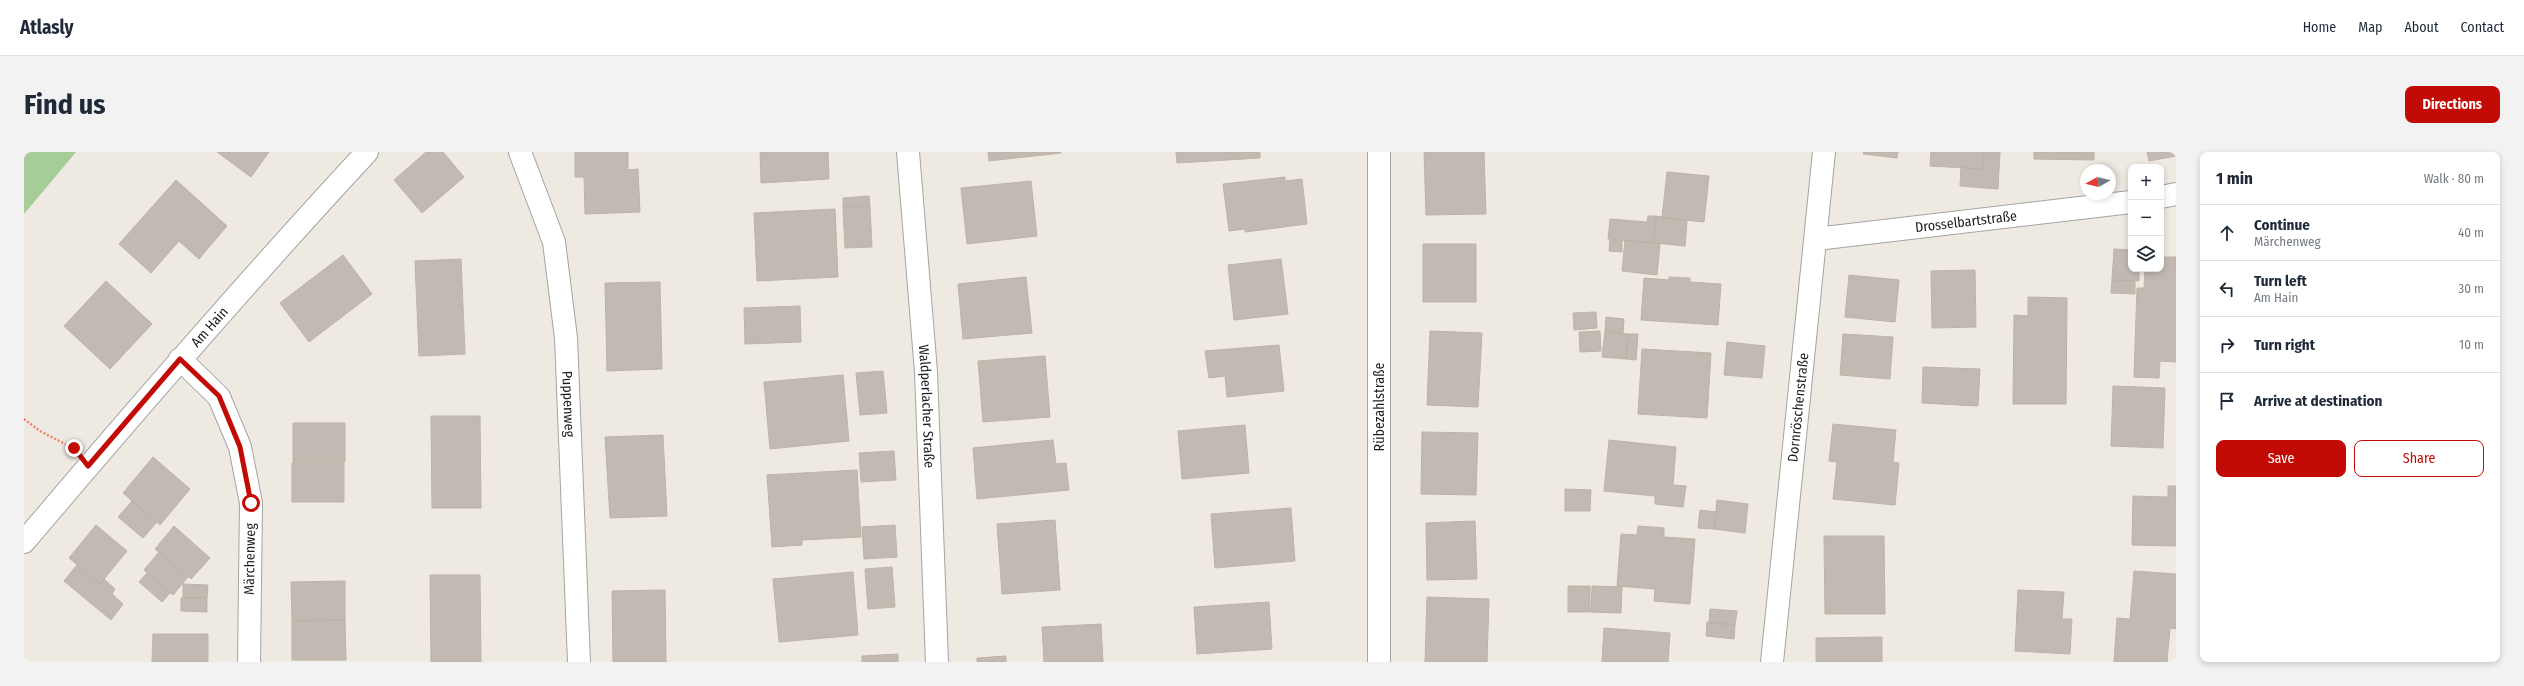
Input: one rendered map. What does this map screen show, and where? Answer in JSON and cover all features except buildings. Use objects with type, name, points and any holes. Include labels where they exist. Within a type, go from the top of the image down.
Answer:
[{"type":"street","name":"Am Hain","points":[[24,542],[180,359],[269,258],[367,152]]},
{"type":"street","name":"Puppenweg","points":[[520,152],[554,242],[566,338],[579,662]]},
{"type":"street","name":"Waldperlacher Straße","points":[[908,152],[926,372],[937,662]]},
{"type":"street","name":"Rübezahlstraße","points":[[1379,152],[1379,662]]},
{"type":"street","name":"Dornröschenstraße","points":[[1772,662],[1824,152]]},
{"type":"street","points":[[2164,196],[2176,194]]},
{"type":"street","name":"Drosselbartstraße","points":[[1816,239],[2123,204]]},
{"type":"street","name":"Märchenweg","points":[[180,359],[219,396],[240,447],[251,503],[249,662]]},
{"type":"path","points":[[24,419],[40,431],[74,448],[88,466]]},
{"type":"green space","points":[[24,152],[76,152],[24,214]]},
{"type":"route","points":[[74,448],[88,466],[180,359],[219,396],[240,447],[251,503]]}]
